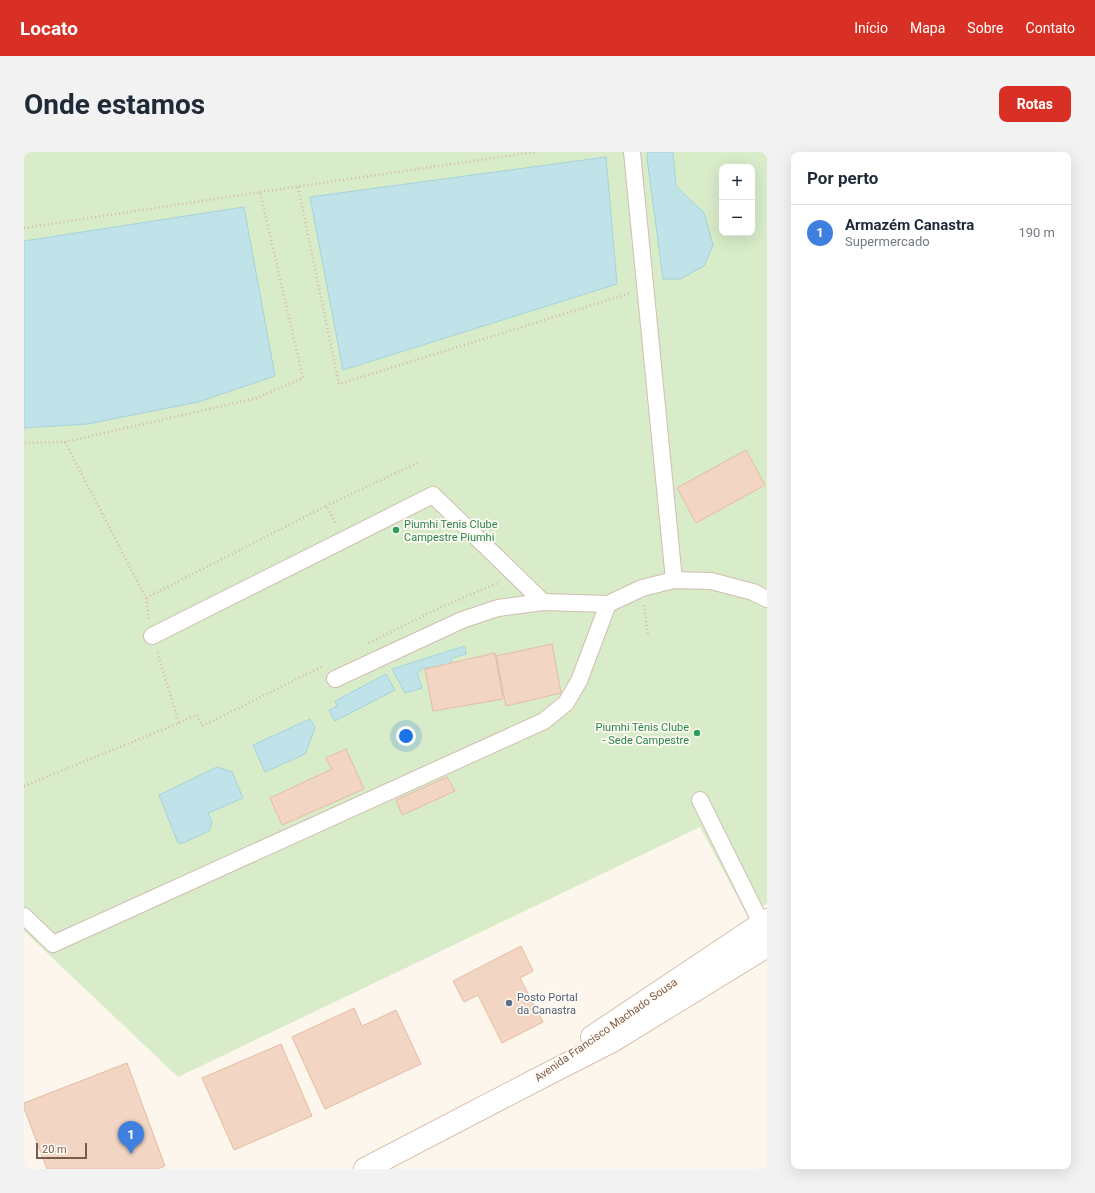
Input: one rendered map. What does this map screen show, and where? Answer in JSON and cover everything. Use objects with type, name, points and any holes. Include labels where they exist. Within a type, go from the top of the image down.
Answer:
[{"type":"main road","name":"Avenida Francisco Machado Sousa","points":[[532,1082],[590,1038],[765,926]]},
{"type":"main road","name":"Avenida Francisco Machado Sousa","points":[[532,1082],[614,1040],[767,946]]},
{"type":"main road","points":[[366,1169],[532,1082]]},
{"type":"street","points":[[632,152],[674,580]]},
{"type":"street","points":[[152,636],[433,495],[543,602]]},
{"type":"street","points":[[335,679],[462,620],[498,608],[543,602],[608,604],[642,588],[674,580],[711,581],[753,592],[767,600]]},
{"type":"street","points":[[24,916],[53,944],[544,721],[566,703],[579,681],[608,604]]},
{"type":"street","points":[[700,800],[765,926]]},
{"type":"path","points":[[24,228],[535,152]]},
{"type":"path","points":[[298,187],[339,384],[646,288]]},
{"type":"path","points":[[24,443],[65,442],[257,398],[303,378],[260,192]]},
{"type":"path","points":[[24,786],[179,723],[152,636],[146,598],[65,442]]},
{"type":"path","points":[[146,598],[326,506],[419,462]]},
{"type":"path","points":[[326,506],[346,539]]},
{"type":"path","points":[[642,588],[648,636]]},
{"type":"green space","name":"Piumhi Tenis Clube Campestre Piumhi","points":[[24,152],[767,152],[767,903],[748,917],[700,827],[178,1077],[24,931]]},
{"type":"water","points":[[648,152],[673,152],[676,186],[704,213],[713,245],[704,266],[680,279],[663,279],[647,158]]},
{"type":"water","points":[[606,157],[617,284],[343,370],[310,197]]},
{"type":"water","points":[[244,207],[275,376],[198,402],[87,424],[24,428],[24,241]]},
{"type":"water","points":[[465,646],[466,654],[452,658],[450,666],[423,668],[417,673],[422,688],[405,693],[392,669]]},
{"type":"water","points":[[386,674],[395,690],[335,721],[329,710],[337,706],[335,701]]},
{"type":"water","points":[[310,719],[315,728],[305,754],[265,772],[253,745]]},
{"type":"water","points":[[217,767],[232,772],[243,798],[208,813],[212,822],[209,831],[183,843],[178,843],[159,795]]},
{"type":"building","points":[[746,450],[765,485],[696,523],[677,488]]},
{"type":"building","points":[[552,644],[561,693],[506,706],[496,656]]},
{"type":"building","points":[[495,653],[503,699],[433,711],[425,669]]},
{"type":"building","points":[[346,749],[364,789],[282,825],[270,798],[332,769],[326,758]]},
{"type":"building","points":[[447,777],[455,791],[402,815],[396,800]]},
{"type":"building","points":[[521,946],[533,971],[520,978],[543,1022],[502,1043],[478,995],[464,1002],[453,981]]},
{"type":"building","points":[[354,1008],[362,1026],[396,1010],[421,1064],[325,1109],[292,1037]]},
{"type":"building","points":[[281,1044],[312,1116],[234,1150],[202,1078]]},
{"type":"building","points":[[127,1063],[165,1166],[158,1169],[47,1169],[24,1108],[24,1103]]},
{"type":"place","name":"Piumhi Tenis Clube Campestre Piumhi","points":[[396,530]]},
{"type":"place","name":"Piumhi Tênis Clube - Sede Campestre","points":[[697,733]]},
{"type":"place","name":"Posto Portal da Canastra","points":[[509,1003]]},
{"type":"place","name":"Armazém Canastra","points":[[131,1154]]}]
